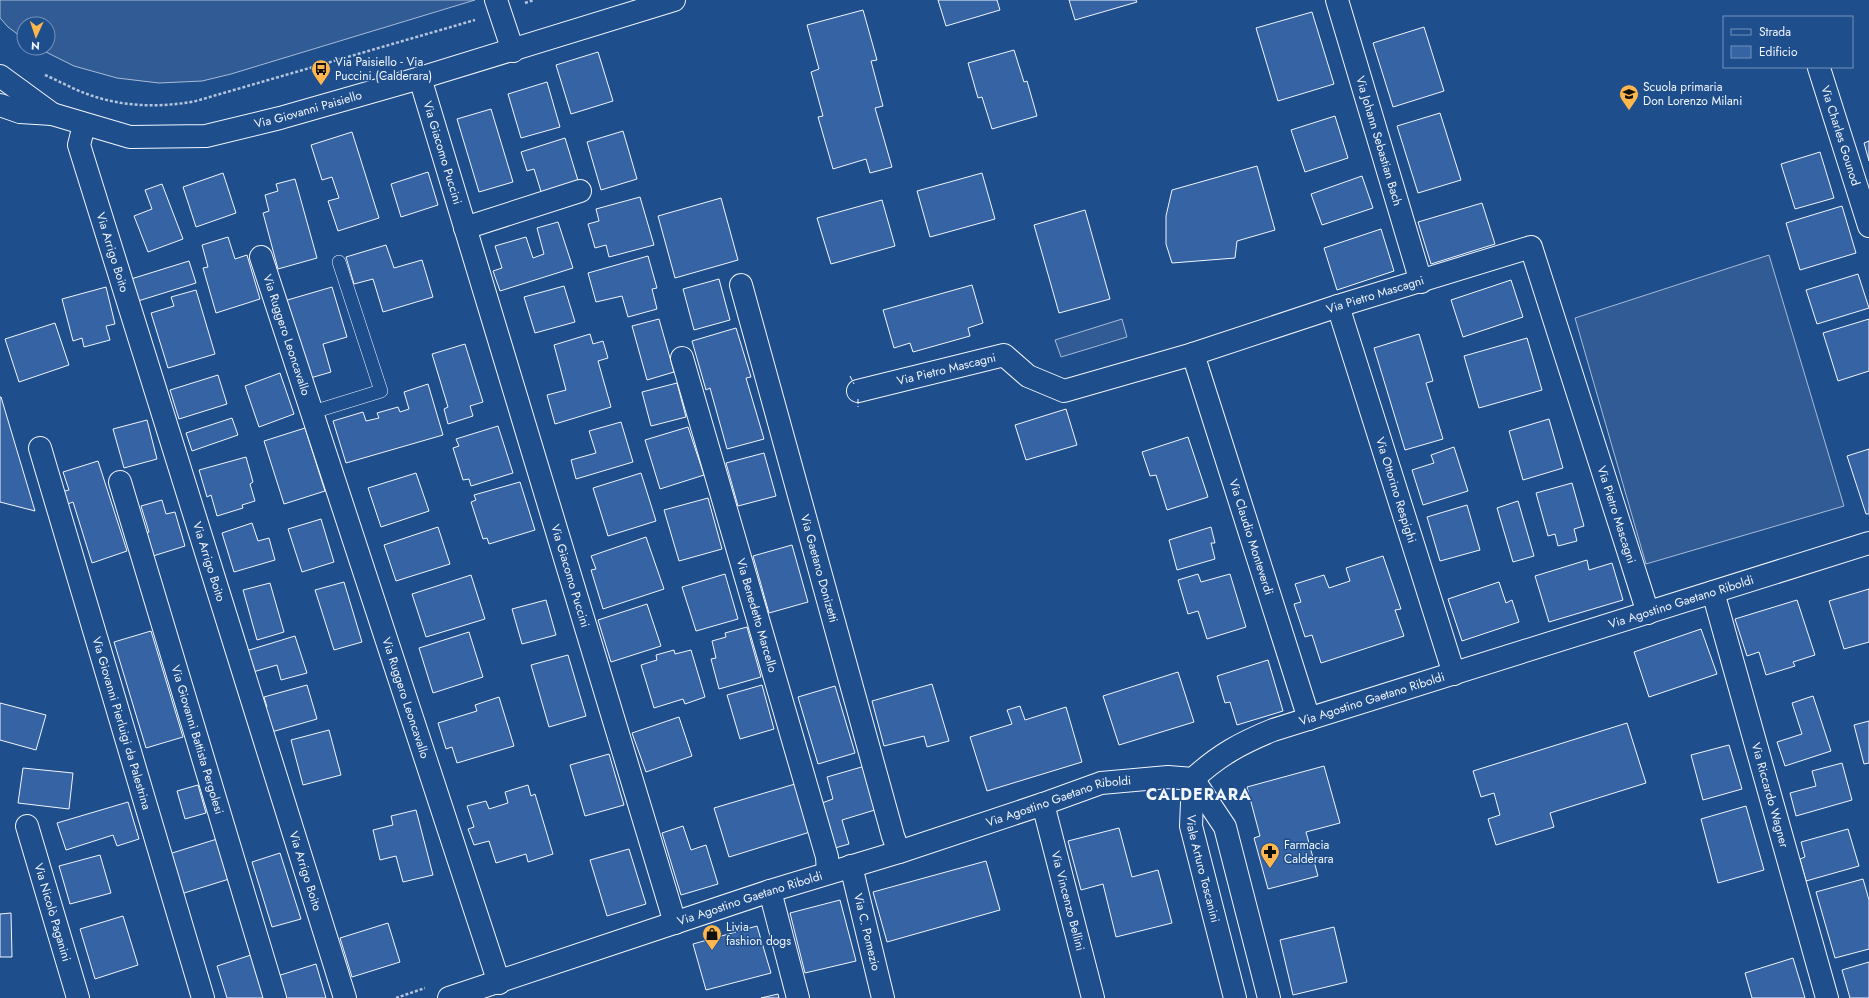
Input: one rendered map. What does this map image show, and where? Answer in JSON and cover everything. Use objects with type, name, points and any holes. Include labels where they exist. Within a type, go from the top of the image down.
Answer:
[{"type":"street","name":"Via Giovanni Paisiello","points":[[52,114],[84,125],[130,137],[206,136],[280,118],[513,51],[674,0]]},
{"type":"street","name":"Via Johann Sebastian Bach","points":[[1337,0],[1421,282]]},
{"type":"street","points":[[498,6],[513,51]]},
{"type":"street","name":"Via Charles Gounod","points":[[1819,68],[1869,226]]},
{"type":"street","points":[[0,76],[52,114]]},
{"type":"street","name":"Via Giacomo Puccini","points":[[420,78],[673,916]]},
{"type":"street","points":[[7,110],[52,114]]},
{"type":"street","name":"Via Arrigo Boito","points":[[84,125],[79,145],[345,998]]},
{"type":"street","points":[[465,228],[580,191]]},
{"type":"street","name":"Via Pietro Mascagni","points":[[858,391],[1004,355],[1028,376],[1064,392],[1193,354],[1338,306],[1421,282],[1531,247],[1648,613]]},
{"type":"street","name":"Via Ruggero Leoncavallo","points":[[262,257],[499,983]]},
{"type":"street","name":"Via Gaetano Donizetti","points":[[742,285],[893,836],[899,852]]},
{"type":"street","name":"Via Ottorino Respighi","points":[[1338,306],[1454,674]]},
{"type":"street","name":"Via Claudio Monteverdi","points":[[1193,354],[1309,719]]},
{"type":"street","name":"Via Benedetto Marcello","points":[[682,358],[827,857],[828,873]]},
{"type":"street","name":"Via Giovanni Pierluigi da Palestrina","points":[[40,448],[203,998]]},
{"type":"street","name":"Via Giovanni Battista Pergolesi","points":[[120,482],[275,998]]},
{"type":"street","name":"Via Agostino Gaetano Riboldi","points":[[449,998],[499,983],[673,916],[770,891],[899,852],[1102,783],[1168,777],[1193,779],[1213,761],[1232,748],[1273,730],[1648,613],[1869,542]]},
{"type":"street","name":"Via Riccardo Wagner","points":[[1713,592],[1827,998]]},
{"type":"street","name":"Viale Arturo Toscanini","points":[[1193,779],[1191,826],[1235,998]]},
{"type":"street","name":"Viale Arturo Toscanini","points":[[1193,779],[1225,827],[1269,998]]},
{"type":"street","name":"Via Vincenzo Bellini","points":[[1043,804],[1093,998]]},
{"type":"street","name":"Via Nicolò Paganini","points":[[27,826],[78,998]]},
{"type":"street","name":"Via C. Pomezio","points":[[851,866],[883,998]]},
{"type":"street","points":[[770,891],[798,998]]},
{"type":"lane","points":[[313,412],[381,391],[339,262]]},
{"type":"path","points":[[42,73],[95,96],[132,105],[173,105],[196,101],[412,39],[498,6]]},
{"type":"shaded area","points":[[0,0],[475,0],[231,74],[202,81],[159,83],[117,78],[74,66],[54,56],[56,56],[56,16],[16,16],[16,33],[0,18]]},
{"type":"shaded area","points":[[1769,255],[1844,506],[1646,564],[1575,318]]},
{"type":"shaded area","points":[[1122,319],[1127,337],[1061,357],[1055,340]]},
{"type":"building","points":[[938,0],[997,0],[1000,10],[946,26]]},
{"type":"building","points":[[1069,0],[1136,0],[1137,2],[1075,20]]},
{"type":"building","points":[[863,10],[877,60],[871,61],[883,106],[875,108],[892,167],[870,173],[866,159],[833,169],[818,117],[823,116],[811,72],[819,69],[807,25]]},
{"type":"building","points":[[1312,12],[1334,84],[1278,101],[1256,28]]},
{"type":"building","points":[[1424,27],[1444,91],[1393,107],[1373,43]]},
{"type":"building","points":[[1014,50],[1024,82],[1027,81],[1037,116],[992,129],[982,97],[978,98],[968,63]]},
{"type":"building","points":[[598,52],[613,101],[571,114],[556,65]]},
{"type":"building","points":[[547,82],[560,127],[521,138],[508,94]]},
{"type":"building","points":[[491,109],[513,182],[479,192],[457,119]]},
{"type":"building","points":[[1440,113],[1461,180],[1418,193],[1397,126]]},
{"type":"building","points":[[1335,116],[1348,158],[1305,172],[1291,130]]},
{"type":"building","points":[[623,131],[637,179],[601,190],[587,142]]},
{"type":"building","points":[[352,132],[379,218],[338,231],[328,201],[339,198],[332,177],[322,180],[311,145]]},
{"type":"building","points":[[565,138],[580,187],[543,198],[534,169],[527,171],[521,152]]},
{"type":"building","points":[[1869,141],[1869,161],[1864,143]]},
{"type":"building","points":[[1820,152],[1834,198],[1795,209],[1781,164]]},
{"type":"building","points":[[1257,166],[1275,230],[1237,241],[1235,258],[1172,263],[1166,244],[1166,216],[1172,190]]},
{"type":"building","points":[[428,172],[438,205],[401,217],[391,184]]},
{"type":"building","points":[[223,173],[236,213],[196,227],[183,187]]},
{"type":"building","points":[[982,173],[995,219],[930,237],[917,191]]},
{"type":"building","points":[[1362,176],[1373,208],[1322,225],[1311,194]]},
{"type":"building","points":[[295,179],[317,258],[278,269],[263,213],[269,211],[265,195],[278,191],[276,184]]},
{"type":"building","points":[[162,184],[183,239],[148,252],[134,216],[152,209],[145,190]]},
{"type":"building","points":[[640,197],[654,245],[609,257],[606,245],[595,248],[588,224],[599,221],[596,209]]},
{"type":"building","points":[[721,198],[738,260],[675,278],[658,216]]},
{"type":"building","points":[[882,200],[895,246],[831,264],[817,218]]},
{"type":"building","points":[[1482,203],[1495,244],[1431,264],[1418,222]]},
{"type":"building","points":[[1842,206],[1856,253],[1800,270],[1786,223]]},
{"type":"building","points":[[1085,210],[1110,299],[1059,313],[1034,225]]},
{"type":"building","points":[[558,222],[573,268],[500,291],[493,271],[502,268],[495,246],[526,237],[533,258],[544,254],[537,228]]},
{"type":"building","points":[[1381,229],[1394,271],[1337,290],[1324,248]]},
{"type":"building","points":[[228,237],[235,259],[247,255],[260,299],[216,313],[203,268],[208,267],[202,245]]},
{"type":"building","points":[[386,245],[394,268],[422,260],[433,297],[383,312],[373,279],[354,284],[346,257]]},
{"type":"building","points":[[648,256],[657,288],[652,289],[657,309],[628,317],[622,296],[596,302],[588,273]]},
{"type":"building","points":[[189,261],[196,283],[138,301],[131,279]]},
{"type":"building","points":[[1858,274],[1869,308],[1817,324],[1806,290]]},
{"type":"building","points":[[719,279],[730,320],[694,330],[683,289]]},
{"type":"building","points":[[1511,280],[1523,317],[1463,337],[1451,300]]},
{"type":"building","points":[[972,285],[983,323],[968,328],[970,336],[913,352],[910,343],[894,348],[883,310]]},
{"type":"building","points":[[564,286],[575,322],[535,333],[524,297]]},
{"type":"building","points":[[106,287],[115,324],[106,326],[110,340],[84,347],[82,338],[73,341],[62,299]]},
{"type":"building","points":[[332,287],[347,337],[323,344],[331,372],[307,379],[284,301]]},
{"type":"building","points":[[196,290],[215,354],[168,368],[151,313],[174,306],[171,297]]},
{"type":"building","points":[[659,319],[674,372],[647,380],[632,326]]},
{"type":"building","points":[[1869,319],[1869,371],[1838,381],[1823,333]]},
{"type":"building","points":[[55,323],[69,365],[19,382],[5,339]]},
{"type":"building","points":[[736,328],[751,377],[746,378],[764,439],[727,449],[710,388],[706,390],[692,341]]},
{"type":"building","points":[[590,334],[593,344],[603,341],[608,358],[598,361],[611,407],[555,424],[547,395],[566,390],[554,345]]},
{"type":"building","points":[[1419,334],[1433,381],[1426,383],[1443,439],[1405,450],[1374,348]]},
{"type":"building","points":[[1527,338],[1542,390],[1479,408],[1464,356]]},
{"type":"building","points":[[465,344],[483,402],[470,406],[473,416],[448,424],[444,409],[448,407],[432,354]]},
{"type":"building","points":[[280,373],[294,414],[259,427],[245,386]]},
{"type":"building","points":[[218,375],[227,404],[179,419],[170,390]]},
{"type":"building","points":[[677,383],[686,417],[651,426],[642,392]]},
{"type":"building","points":[[428,384],[443,435],[346,463],[333,421],[363,412],[366,421],[379,418],[377,413],[398,407],[400,412],[409,409],[404,392]]},
{"type":"building","points":[[1,397],[35,511],[0,502]]},
{"type":"building","points":[[1066,409],[1077,445],[1026,460],[1015,425]]},
{"type":"building","points":[[232,418],[238,435],[192,451],[186,433]]},
{"type":"building","points":[[1549,419],[1563,468],[1523,480],[1509,431]]},
{"type":"building","points":[[147,420],[157,459],[124,468],[113,429]]},
{"type":"building","points":[[621,422],[633,462],[576,479],[571,460],[596,453],[589,431]]},
{"type":"building","points":[[498,426],[513,473],[471,486],[469,479],[463,480],[453,448],[459,446],[456,439]]},
{"type":"building","points":[[688,427],[704,475],[660,489],[645,440]]},
{"type":"building","points":[[305,428],[325,491],[284,504],[264,441]]},
{"type":"building","points":[[1188,437],[1208,497],[1167,510],[1156,475],[1150,476],[1142,452]]},
{"type":"building","points":[[1454,447],[1468,491],[1423,505],[1412,470],[1434,463],[1431,455]]},
{"type":"building","points":[[1869,449],[1869,514],[1866,514],[1847,456]]},
{"type":"building","points":[[764,453],[776,496],[738,506],[726,463]]},
{"type":"building","points":[[246,457],[253,482],[250,484],[255,501],[242,505],[243,508],[217,516],[211,495],[207,497],[199,470]]},
{"type":"building","points":[[98,461],[127,551],[92,563],[73,502],[65,505],[61,492],[69,490],[63,472]]},
{"type":"building","points":[[416,473],[429,511],[381,527],[368,488]]},
{"type":"building","points":[[641,473],[656,521],[608,536],[593,488]]},
{"type":"building","points":[[520,482],[535,530],[489,544],[487,538],[483,539],[471,502],[476,500],[474,495]]},
{"type":"building","points":[[1572,483],[1584,526],[1574,529],[1577,541],[1558,546],[1555,534],[1548,536],[1536,493]]},
{"type":"building","points":[[708,498],[722,549],[679,561],[664,510]]},
{"type":"building","points":[[162,500],[166,514],[175,512],[185,546],[153,556],[146,533],[149,532],[141,506]]},
{"type":"building","points":[[1518,501],[1534,556],[1513,562],[1497,508]]},
{"type":"building","points":[[1467,505],[1480,550],[1440,561],[1427,517]]},
{"type":"building","points":[[321,519],[334,562],[302,572],[288,529]]},
{"type":"building","points":[[252,523],[258,541],[269,538],[275,560],[234,572],[222,533]]},
{"type":"building","points":[[438,527],[450,564],[396,581],[384,545]]},
{"type":"building","points":[[1211,527],[1215,543],[1211,543],[1215,559],[1177,570],[1169,540]]},
{"type":"building","points":[[646,537],[664,589],[603,609],[591,570],[596,569],[591,556]]},
{"type":"building","points":[[792,545],[808,602],[769,613],[753,556]]},
{"type":"building","points":[[1383,556],[1401,609],[1395,610],[1404,636],[1321,663],[1312,635],[1305,637],[1294,604],[1301,602],[1295,584],[1324,575],[1329,588],[1350,581],[1346,568]]},
{"type":"building","points":[[1587,560],[1589,570],[1612,563],[1623,600],[1549,622],[1535,576]]},
{"type":"building","points":[[725,574],[738,619],[696,631],[682,587]]},
{"type":"building","points":[[1198,574],[1201,582],[1230,574],[1246,627],[1207,639],[1198,611],[1188,614],[1178,580]]},
{"type":"building","points":[[471,575],[485,619],[426,637],[412,594]]},
{"type":"building","points":[[344,582],[362,642],[334,650],[315,590]]},
{"type":"building","points":[[1499,582],[1506,603],[1512,600],[1519,622],[1462,641],[1448,599]]},
{"type":"building","points":[[270,583],[284,632],[257,640],[243,590]]},
{"type":"building","points":[[1869,589],[1869,642],[1844,649],[1829,601]]},
{"type":"building","points":[[546,600],[556,635],[522,644],[512,609]]},
{"type":"building","points":[[1797,600],[1815,655],[1793,662],[1795,666],[1766,675],[1759,652],[1747,656],[1735,619]]},
{"type":"building","points":[[647,604],[661,646],[611,662],[598,620]]},
{"type":"building","points":[[747,627],[761,677],[719,689],[711,659],[716,658],[712,641],[726,637],[725,633]]},
{"type":"building","points":[[1701,629],[1717,674],[1649,697],[1634,652]]},
{"type":"building","points":[[151,631],[183,737],[146,748],[114,642]]},
{"type":"building","points":[[469,632],[483,677],[433,693],[419,648]]},
{"type":"building","points":[[295,636],[307,673],[281,680],[277,665],[253,672],[246,651]]},
{"type":"building","points":[[674,650],[675,654],[691,650],[705,697],[685,704],[683,699],[654,708],[641,665],[657,660],[656,655]]},
{"type":"building","points":[[568,655],[586,716],[549,727],[531,665]]},
{"type":"building","points":[[1268,660],[1283,711],[1237,725],[1230,702],[1225,703],[1217,676]]},
{"type":"building","points":[[1178,672],[1194,722],[1119,745],[1103,696]]},
{"type":"building","points":[[932,684],[949,741],[927,747],[924,736],[884,746],[872,701]]},
{"type":"building","points":[[307,685],[317,719],[268,733],[261,709],[267,707],[264,697]]},
{"type":"building","points":[[762,685],[774,729],[740,739],[727,695]]},
{"type":"building","points":[[835,686],[855,753],[818,764],[798,697]]},
{"type":"building","points":[[1813,696],[1831,751],[1785,766],[1777,742],[1802,734],[1792,703]]},
{"type":"building","points":[[499,697],[514,746],[457,763],[452,747],[446,749],[438,723],[477,711],[475,705]]},
{"type":"building","points":[[0,703],[46,715],[36,750],[0,740]]},
{"type":"building","points":[[1020,706],[1025,720],[1066,707],[1082,762],[987,791],[970,737],[1012,724],[1007,710]]},
{"type":"building","points":[[679,717],[692,756],[646,772],[632,733]]},
{"type":"building","points":[[1869,721],[1869,763],[1864,764],[1854,725]]},
{"type":"building","points":[[1627,723],[1646,783],[1550,813],[1554,827],[1496,845],[1488,819],[1500,815],[1494,793],[1481,797],[1473,771]]},
{"type":"building","points":[[329,730],[341,775],[303,785],[291,740]]},
{"type":"building","points":[[1729,745],[1742,789],[1703,800],[1691,755]]},
{"type":"building","points":[[609,754],[624,805],[585,816],[570,765]]},
{"type":"building","points":[[1842,763],[1852,800],[1796,816],[1790,793],[1816,786],[1812,771]]},
{"type":"building","points":[[865,766],[878,809],[842,820],[849,844],[835,848],[822,803],[833,799],[827,777]]},
{"type":"building","points":[[1324,766],[1340,823],[1306,832],[1318,876],[1268,889],[1254,838],[1260,836],[1247,787]]},
{"type":"building","points":[[23,768],[73,773],[69,809],[18,803]]},
{"type":"building","points":[[795,784],[810,832],[729,857],[714,808]]},
{"type":"building","points":[[198,785],[206,813],[185,819],[177,791]]},
{"type":"building","points":[[528,785],[531,796],[535,794],[553,854],[528,862],[526,854],[496,863],[489,841],[474,845],[468,829],[474,827],[467,806],[486,801],[489,809],[508,803],[505,792]]},
{"type":"building","points":[[128,802],[139,839],[117,846],[113,835],[66,850],[57,823]]},
{"type":"building","points":[[1746,806],[1764,870],[1718,883],[1701,819]]},
{"type":"building","points":[[416,810],[433,875],[403,882],[396,856],[380,860],[373,830],[393,825],[391,816]]},
{"type":"building","points":[[683,826],[691,850],[706,845],[718,884],[681,895],[662,833]]},
{"type":"building","points":[[1119,828],[1132,877],[1158,870],[1172,923],[1116,937],[1103,884],[1081,890],[1068,841]]},
{"type":"building","points":[[1848,829],[1859,866],[1806,881],[1800,859],[1805,857],[1801,842]]},
{"type":"building","points":[[217,839],[229,879],[181,894],[169,854]]},
{"type":"building","points":[[629,849],[646,904],[607,916],[590,860]]},
{"type":"building","points":[[280,853],[301,919],[272,927],[252,862]]},
{"type":"building","points":[[100,855],[111,893],[70,904],[59,866]]},
{"type":"building","points":[[986,861],[1000,910],[887,942],[873,892]]},
{"type":"building","points":[[1863,879],[1869,900],[1869,949],[1835,958],[1816,892]]},
{"type":"building","points":[[840,900],[856,961],[805,973],[790,913]]},
{"type":"building","points":[[11,913],[12,957],[0,957],[0,914]]},
{"type":"building","points":[[123,916],[138,965],[95,979],[80,929]]},
{"type":"building","points":[[388,923],[400,962],[352,977],[340,938]]},
{"type":"building","points":[[757,926],[771,973],[706,990],[693,944]]},
{"type":"building","points":[[1334,927],[1347,982],[1293,995],[1280,940]]},
{"type":"building","points":[[251,955],[265,998],[227,998],[217,966]]},
{"type":"building","points":[[1793,958],[1805,998],[1752,998],[1745,973]]},
{"type":"building","points":[[1869,962],[1869,998],[1850,998],[1842,970]]},
{"type":"building","points":[[316,964],[326,998],[280,998],[274,977]]},
{"type":"building","points":[[778,994],[779,998],[761,998]]},
{"type":"fence","points":[[850,376],[854,384]]},
{"type":"fence","points":[[858,399],[858,407]]},
{"type":"place","name":"Via Paisiello - Via Puccini (Calderara)","points":[[321,86]]},
{"type":"place","name":"Scuola primaria Don Lorenzo Milani","points":[[1629,111]]},
{"type":"place","name":"Farmacia Calderara","points":[[1270,869]]},
{"type":"place","name":"Livia fashion dogs","points":[[712,951]]},
{"type":"district","name":"CALDERARA","points":[[1199,794]]}]
